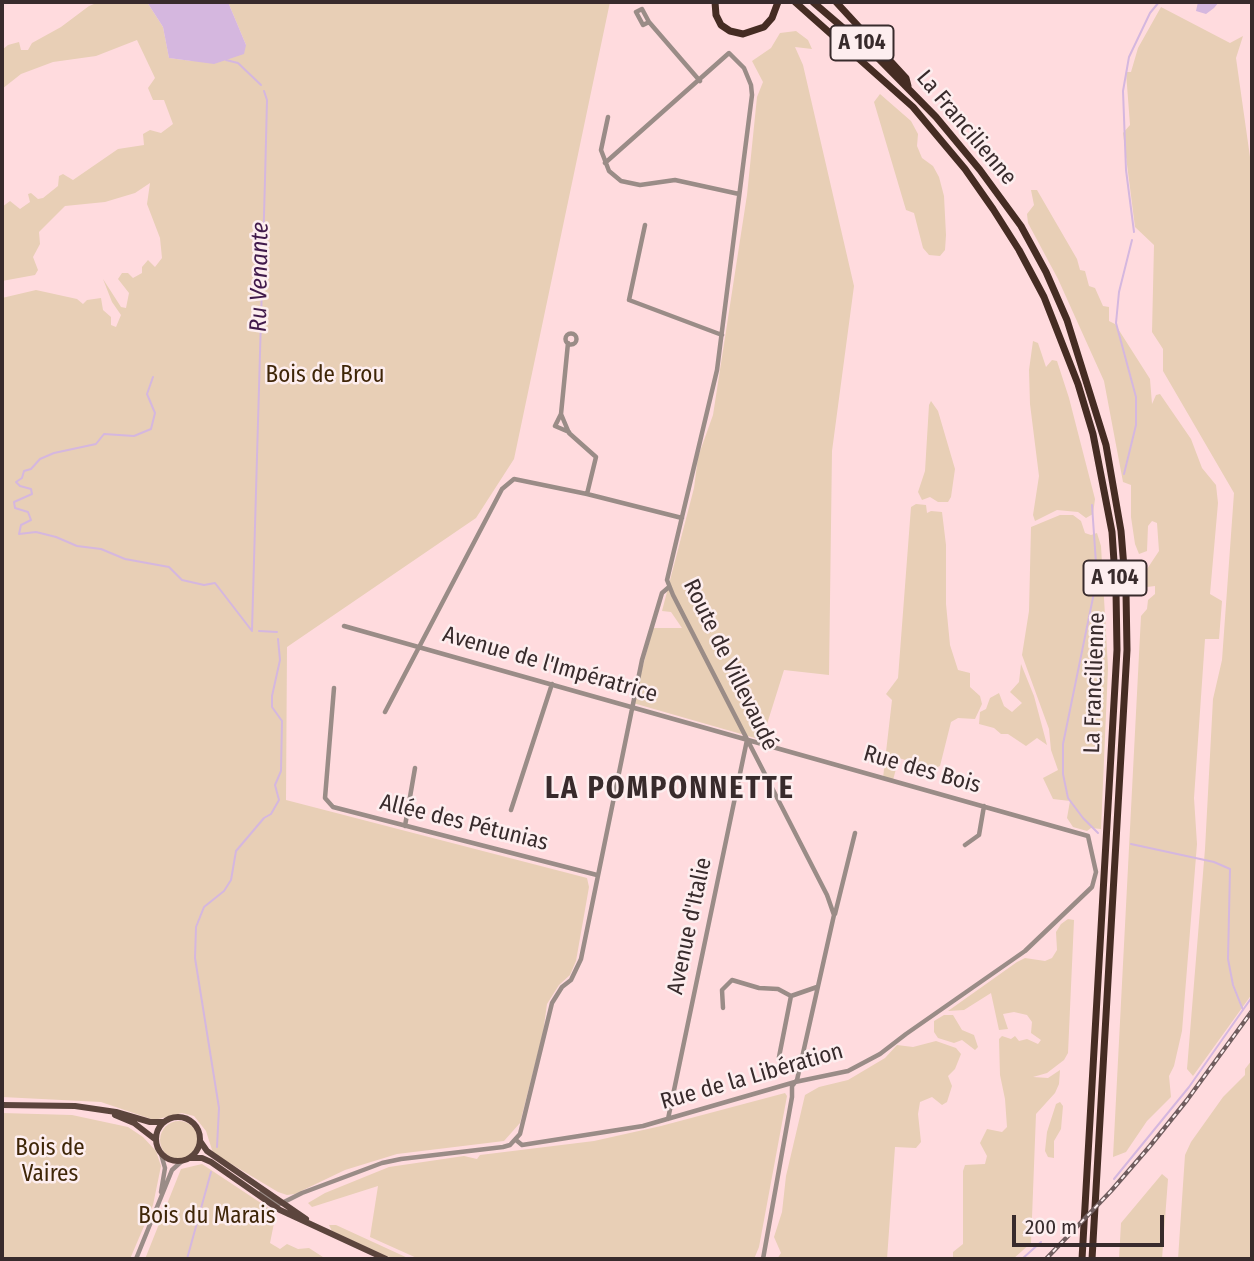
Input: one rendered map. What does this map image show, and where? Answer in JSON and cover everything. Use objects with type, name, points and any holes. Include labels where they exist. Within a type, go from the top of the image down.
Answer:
[{"type":"highway","points":[[715,2],[716,15],[722,25],[738,34],[751,33],[764,27],[772,18],[777,5]]},
{"type":"highway","name":"La Francilienne","points":[[795,2],[913,107],[972,179],[1019,250],[1045,297],[1078,384],[1093,434],[1112,532],[1117,650],[1082,1259]]},
{"type":"highway","name":"La Francilienne","points":[[813,2],[877,57],[908,88],[980,170],[1021,226],[1046,272],[1067,320],[1087,380],[1112,474],[1125,570],[1126,685],[1092,1259]]},
{"type":"highway","points":[[836,2],[906,78],[908,88]]},
{"type":"main road","points":[[2,1105],[54,1105],[96,1109],[150,1122],[186,1118],[198,1128],[201,1142],[207,1151],[319,1228]]},
{"type":"main road","points":[[96,1109],[134,1123],[156,1140]]},
{"type":"main road","points":[[163,1122],[156,1133],[161,1154],[174,1161],[202,1158],[211,1162],[280,1210],[386,1259]]},
{"type":"main road","points":[[191,1158],[201,1142]]},
{"type":"street","points":[[605,163],[700,81],[649,22]]},
{"type":"street","name":"Route de Villevaudé","points":[[700,81],[729,53],[748,77],[752,95],[717,370],[668,573],[668,587],[827,895],[834,915]]},
{"type":"street","points":[[608,117],[601,150],[605,163],[615,177],[630,184],[676,180],[739,194]]},
{"type":"street","points":[[645,225],[629,300],[722,334]]},
{"type":"street","points":[[568,343],[561,414],[555,426],[569,433],[596,457],[587,494]]},
{"type":"street","points":[[384,712],[502,489],[518,478],[682,519]]},
{"type":"street","points":[[516,1140],[526,1120],[552,1003],[562,987],[571,980],[581,959],[631,707],[662,593],[668,587]]},
{"type":"street","name":"Avenue de l'Impératrice","points":[[344,625],[747,739]]},
{"type":"street","points":[[512,810],[552,684]]},
{"type":"street","name":"Allée des Pétunias","points":[[334,688],[325,798],[333,807],[597,875]]},
{"type":"street","name":"Rue des Bois","points":[[747,739],[1088,836],[1096,872]]},
{"type":"street","name":"Avenue d'Italie","points":[[668,1119],[747,739]]},
{"type":"street","points":[[405,826],[415,768]]},
{"type":"street","points":[[965,845],[979,835],[984,806]]},
{"type":"street","points":[[763,1259],[792,1086],[855,833]]},
{"type":"street","name":"Rue de la Libération","points":[[282,1203],[382,1163],[503,1147],[516,1140],[522,1145],[614,1132],[795,1082],[848,1071],[888,1050],[906,1034],[1025,951],[1092,887],[1096,872]]},
{"type":"street","points":[[723,1008],[722,990],[732,981],[759,988],[778,989],[791,996],[817,987]]},
{"type":"street","points":[[779,1057],[791,996]]},
{"type":"street","points":[[160,1200],[165,1168],[161,1154]]},
{"type":"street","points":[[136,1259],[172,1170],[182,1161]]},
{"type":"street","points":[[246,1187],[278,1204],[282,1203]]},
{"type":"green space","name":"Bois de Brou","points":[[99,2],[147,2],[163,27],[169,58],[192,61],[246,45],[228,2],[610,2],[514,459],[476,518],[287,647],[286,800],[587,878],[589,887],[576,961],[570,975],[559,985],[547,1004],[543,1033],[520,1123],[504,1141],[397,1154],[345,1170],[295,1194],[287,1195],[213,1153],[206,1131],[194,1116],[182,1113],[154,1120],[101,1102],[2,1097],[2,298],[36,290],[77,299],[83,304],[87,300],[101,298],[103,310],[111,317],[111,325],[116,327],[121,315],[112,302],[103,279],[121,307],[126,308],[129,293],[118,279],[122,273],[128,273],[133,278],[142,273],[142,267],[148,260],[155,267],[162,258],[160,238],[147,204],[150,183],[135,193],[105,202],[65,206],[39,232],[40,244],[33,257],[38,270],[35,275],[2,281],[2,207],[10,201],[20,209],[30,202],[28,194],[31,193],[38,199],[43,198],[58,186],[59,176],[63,174],[73,180],[118,149],[144,145],[143,134],[150,130],[161,133],[173,124],[164,100],[153,100],[148,88],[155,78],[137,40],[96,56],[53,62],[21,74],[2,89],[2,50],[19,42],[21,50],[28,50],[32,43]]},
{"type":"green space","points":[[1161,7],[1230,43],[1243,36],[1236,58],[1252,157],[1252,994],[1193,1076],[1187,1069],[1205,849],[1213,699],[1222,660],[1234,493],[1163,371],[1163,349],[1152,332],[1154,245],[1135,227],[1123,133],[1130,125],[1126,72],[1131,72],[1138,48]]},
{"type":"green space","points":[[796,31],[808,40],[812,49],[795,47],[803,65],[854,286],[832,451],[829,675],[784,670],[762,740],[633,703],[653,628],[682,628],[671,612],[662,611],[694,488],[698,457],[713,415],[747,195],[757,97],[763,82],[752,61],[771,48],[780,33]]},
{"type":"green space","points":[[880,94],[911,121],[918,134],[917,146],[922,158],[933,166],[939,177],[944,196],[946,235],[945,250],[940,256],[929,255],[923,248],[914,213],[906,210],[874,102]]},
{"type":"green space","points":[[1031,190],[1037,190],[1077,259],[1080,270],[1085,271],[1089,286],[1095,288],[1103,306],[1109,307],[1109,321],[1115,324],[1150,379],[1152,404],[1156,395],[1160,394],[1191,439],[1202,468],[1216,485],[1218,503],[1210,594],[1222,601],[1219,639],[1205,639],[1194,798],[1197,844],[1182,1031],[1169,1076],[1171,1097],[1147,1121],[1126,1152],[1113,1157],[1141,616],[1147,609],[1148,600],[1155,594],[1155,586],[1147,587],[1145,572],[1159,551],[1157,523],[1152,521],[1148,526],[1147,551],[1139,554],[1131,517],[1131,485],[1123,482],[1104,381],[1058,279],[1028,223],[1027,214],[1034,205]]},
{"type":"green space","points":[[1033,341],[1038,343],[1046,367],[1052,360],[1057,361],[1069,398],[1095,499],[1093,514],[1086,518],[1078,512],[1057,510],[1035,521],[1033,515],[1039,476],[1030,404],[1029,370]]},
{"type":"green space","points":[[931,401],[938,411],[955,469],[948,502],[938,502],[930,497],[922,500],[918,492],[925,471]]},
{"type":"green space","points":[[916,504],[926,505],[927,513],[942,512],[950,645],[958,670],[970,673],[970,687],[980,696],[982,704],[975,719],[958,718],[951,722],[940,766],[933,769],[899,758],[893,780],[883,778],[892,700],[886,694],[898,678],[911,507]]},
{"type":"green space","points":[[1060,515],[1073,515],[1081,521],[1085,533],[1097,533],[1101,546],[1108,668],[1101,829],[1091,828],[1087,831],[1073,827],[1067,818],[1070,801],[1053,799],[1043,778],[1058,770],[1051,750],[1049,729],[1022,655],[1029,611],[1031,527]]},
{"type":"green space","points":[[1021,664],[1034,696],[1047,745],[1037,738],[1026,746],[1008,734],[1001,734],[994,728],[979,724],[980,712],[986,709],[990,698],[999,693],[1004,706],[1012,712],[1022,703],[1010,692],[1019,682]]},
{"type":"green space","points":[[1068,919],[1074,920],[1068,1053],[1064,1060],[1047,1073],[1033,1077],[1048,1078],[1060,1070],[1055,1093],[1036,1114],[1031,1243],[1013,1259],[953,1259],[953,1252],[963,1244],[965,1165],[985,1164],[987,1156],[980,1143],[987,1129],[1002,1132],[1007,1127],[1000,1075],[999,1039],[1002,1036],[1011,1039],[1015,1036],[1019,1041],[1027,1039],[1038,1044],[1041,1040],[1031,1033],[1032,1022],[1027,1015],[1014,1012],[1003,1014],[1008,1029],[999,1030],[991,993],[964,1010],[948,1011],[1017,962],[1025,958],[1045,961],[1052,958],[1057,950],[1056,932]]},
{"type":"green space","points":[[944,1015],[953,1015],[962,1030],[974,1035],[978,1047],[975,1050],[962,1040],[954,1043],[938,1038],[934,1032],[934,1021]]},
{"type":"green space","points":[[936,1041],[956,1048],[961,1054],[955,1069],[948,1076],[952,1086],[947,1102],[942,1105],[932,1097],[920,1102],[918,1114],[921,1142],[916,1148],[895,1147],[887,1259],[777,1259],[781,1253],[774,1237],[782,1212],[786,1176],[805,1095],[819,1087],[848,1080],[885,1058],[897,1045],[913,1047]]},
{"type":"green space","points":[[1252,1060],[1252,1259],[1178,1259],[1185,1155],[1191,1142],[1223,1097],[1245,1075],[1245,1069]]},
{"type":"green space","points":[[785,1093],[787,1096],[759,1247],[754,1259],[419,1259],[370,1237],[378,1186],[312,1207],[308,1203],[325,1193],[389,1167],[464,1156],[477,1159],[480,1155],[594,1141]]},
{"type":"green space","points":[[1060,1102],[1063,1106],[1061,1129],[1054,1141],[1054,1158],[1048,1157],[1045,1151],[1047,1132],[1056,1104]]},
{"type":"green space","name":"Bois de Vaires","points":[[2,1113],[72,1115],[128,1127],[143,1137],[156,1151],[161,1166],[153,1205],[130,1259],[2,1259]]},
{"type":"green space","points":[[179,1121],[192,1127],[198,1140],[192,1153],[179,1159],[166,1153],[160,1140],[166,1127]]},
{"type":"green space","name":"Bois du Marais","points":[[202,1164],[276,1213],[270,1243],[280,1249],[287,1244],[298,1249],[309,1248],[326,1259],[145,1259],[181,1169]]},
{"type":"green space","points":[[1162,1174],[1168,1179],[1162,1259],[1119,1259],[1121,1223]]},
{"type":"green space","points":[[329,1225],[336,1225],[410,1259],[393,1259],[332,1231]]},
{"type":"shaded area","points":[[147,2],[228,2],[246,45],[244,54],[214,64],[169,58],[163,27]]},
{"type":"shaded area","points":[[1198,2],[1219,2],[1206,14],[1196,11]]},
{"type":"waterway","points":[[1134,232],[1126,170],[1123,91],[1129,57],[1150,13],[1159,2]]},
{"type":"waterway","name":"Ru Venante","points":[[226,60],[238,63],[261,85]]},
{"type":"waterway","name":"Ru Venante","points":[[252,630],[267,100],[264,91]]},
{"type":"waterway","points":[[1124,474],[1136,425],[1136,397],[1116,323],[1119,292],[1132,240]]},
{"type":"waterway","points":[[153,377],[147,394],[155,413],[151,429],[134,436],[104,434],[96,444],[54,453],[24,471],[22,478],[16,482],[31,489],[32,494],[14,502],[15,508],[28,512],[31,520],[21,525],[19,534],[36,532],[77,546],[101,549],[125,559],[169,567],[182,580],[204,585],[215,583],[252,631]]},
{"type":"waterway","points":[[1092,505],[1097,578],[1063,744],[1063,774],[1068,798],[1098,833]]},
{"type":"waterway","points":[[259,631],[277,632]]},
{"type":"waterway","points":[[217,1147],[219,1108],[195,958],[196,927],[204,907],[224,891],[231,880],[236,851],[264,818],[271,814],[279,800],[275,785],[281,771],[282,721],[272,707],[280,660],[278,639]]},
{"type":"waterway","points":[[1131,844],[1214,862],[1230,869],[1228,959],[1233,985],[1243,1010]]},
{"type":"waterway","points":[[1114,1179],[1189,1087],[1252,997]]},
{"type":"waterway","points":[[187,1259],[211,1172]]},
{"type":"waterway","points":[[1022,1259],[1041,1242]]},
{"type":"railway","points":[[1046,1259],[1150,1146],[1252,1011]]},
{"type":"district","name":"LA POMPONNETTE","points":[[670,790]]}]
